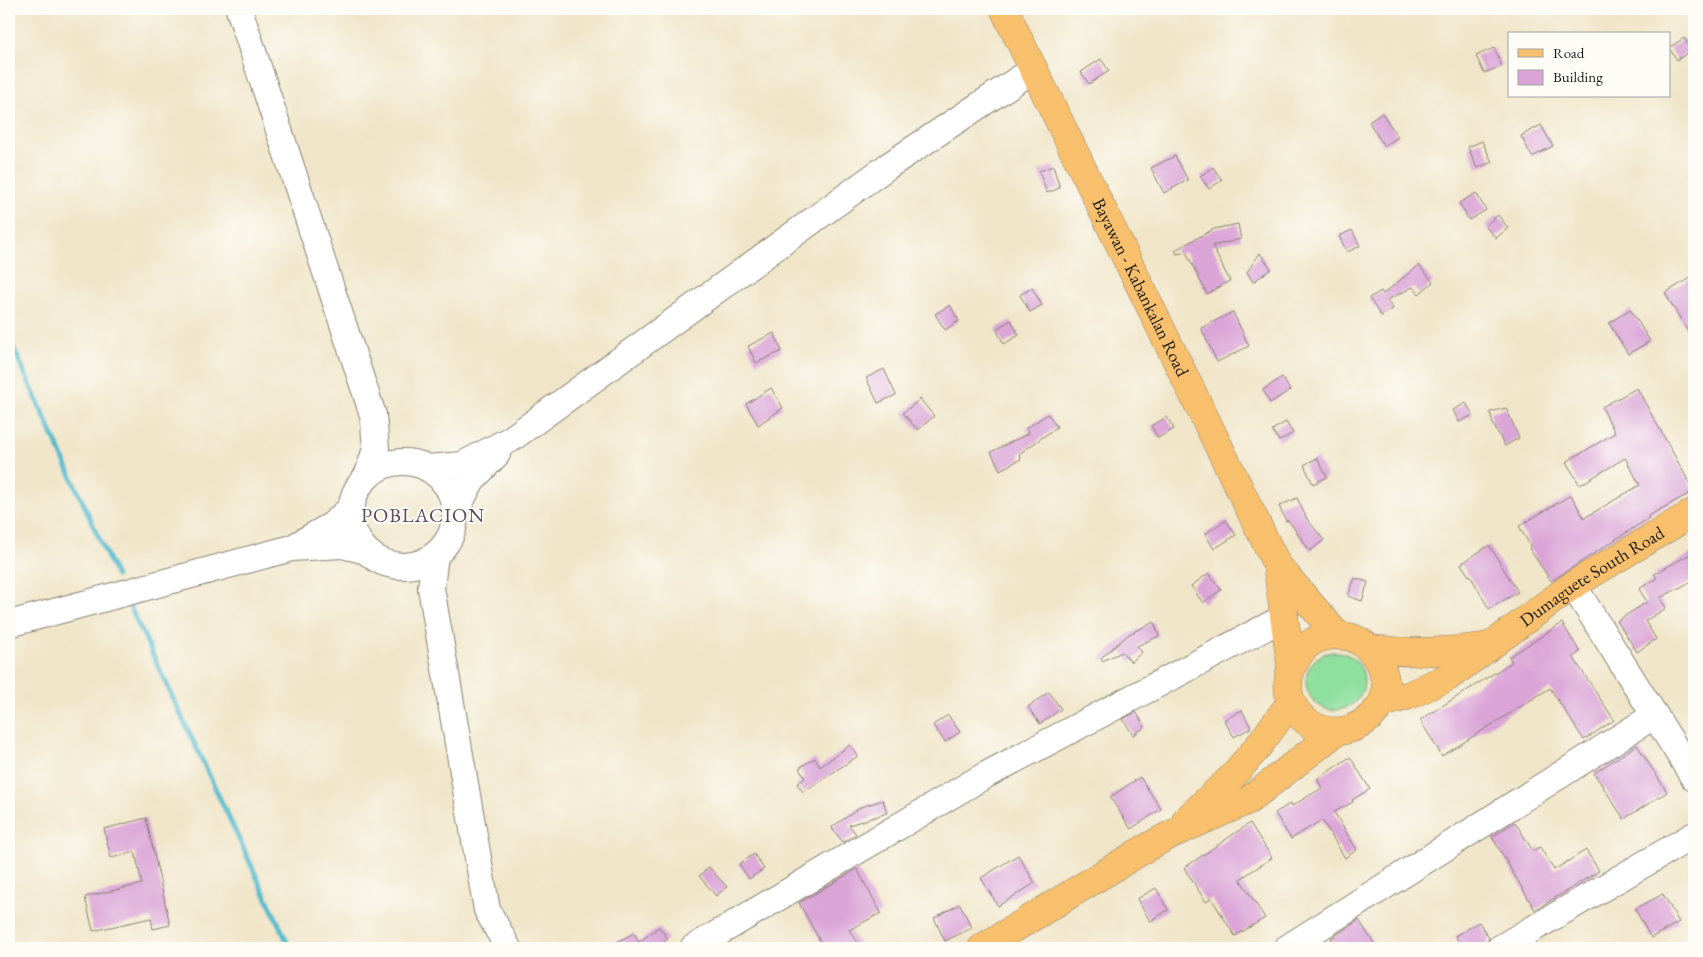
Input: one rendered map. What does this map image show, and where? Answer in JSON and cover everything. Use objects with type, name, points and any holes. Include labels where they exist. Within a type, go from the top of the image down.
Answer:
[{"type":"main road","name":"Bayawan - Kabankalan Road","points":[[1004,9],[1277,565],[1336,635]]},
{"type":"main road","name":"Dumaguete South Road","points":[[1383,703],[1410,695],[1448,677],[1574,585],[1694,512]]},
{"type":"main road","name":"Bayawan - Kabankalan Road","points":[[1277,565],[1291,665]]},
{"type":"main road","points":[[1336,635],[1355,638],[1370,649],[1381,665],[1385,683],[1383,703],[1370,718],[1355,728],[1336,732],[1318,728],[1302,718],[1292,702],[1288,684],[1291,665],[1302,649],[1318,639],[1336,635]]},
{"type":"main road","name":"Dumaguete South Road","points":[[1370,649],[1417,654],[1492,645]]},
{"type":"main road","points":[[1170,835],[1231,778],[1292,702]]},
{"type":"main road","points":[[982,948],[1170,835],[1249,800],[1336,732]]},
{"type":"street","points":[[238,9],[373,415],[376,448],[368,477]]},
{"type":"street","points":[[366,551],[354,530],[352,507],[360,486],[368,477],[387,465],[462,465],[511,439],[888,166],[1034,68]]},
{"type":"street","points":[[373,415],[392,445],[417,465],[435,473],[448,488],[455,512]]},
{"type":"street","points":[[9,624],[292,548],[342,546],[366,551],[387,564],[399,566],[415,565],[435,555],[450,536],[455,512],[472,480],[511,439]]},
{"type":"street","points":[[292,548],[332,525],[352,507]]},
{"type":"street","points":[[435,555],[431,588],[487,910],[508,948]]},
{"type":"street","points":[[399,566],[420,591],[437,628]]},
{"type":"street","points":[[1574,585],[1694,778]]},
{"type":"street","points":[[693,948],[984,776],[1285,616]]},
{"type":"street","points":[[1288,948],[1655,716]]},
{"type":"street","points":[[1500,948],[1694,835]]},
{"type":"green space","points":[[1335,652],[1351,657],[1359,665],[1364,681],[1359,697],[1351,705],[1335,710],[1319,705],[1311,697],[1306,681],[1311,665],[1319,657]]},
{"type":"building","points":[[1684,38],[1692,50],[1677,60],[1670,47]]},
{"type":"building","points":[[1494,48],[1502,66],[1484,73],[1476,56]]},
{"type":"building","points":[[1101,59],[1109,71],[1089,84],[1081,72]]},
{"type":"building","points":[[1382,113],[1398,137],[1384,146],[1369,122]]},
{"type":"building","points":[[1541,125],[1553,146],[1532,157],[1521,136]]},
{"type":"building","points":[[1482,141],[1492,162],[1477,168],[1468,147]]},
{"type":"building","points":[[1175,156],[1188,180],[1164,193],[1151,168]]},
{"type":"building","points":[[1053,166],[1060,188],[1047,193],[1039,171]]},
{"type":"building","points":[[1213,167],[1222,180],[1209,189],[1200,176]]},
{"type":"building","points":[[1476,193],[1486,210],[1469,220],[1459,203]]},
{"type":"building","points":[[1498,215],[1508,228],[1496,238],[1485,226]]},
{"type":"building","points":[[1238,224],[1241,239],[1212,246],[1230,281],[1207,294],[1186,252],[1177,254],[1175,250],[1214,229]]},
{"type":"building","points":[[1352,230],[1360,246],[1347,252],[1339,236]]},
{"type":"building","points":[[1260,253],[1271,269],[1253,282],[1247,272]]},
{"type":"building","points":[[1419,265],[1433,282],[1419,294],[1413,287],[1387,300],[1393,309],[1381,316],[1369,298],[1381,291],[1383,294]]},
{"type":"building","points":[[1694,276],[1694,342],[1665,293]]},
{"type":"building","points":[[1032,288],[1042,305],[1030,312],[1020,295]]},
{"type":"building","points":[[950,305],[959,321],[945,330],[935,314]]},
{"type":"building","points":[[1630,309],[1650,341],[1628,354],[1609,323]]},
{"type":"building","points":[[1233,312],[1249,346],[1217,362],[1201,328]]},
{"type":"building","points":[[1011,320],[1019,335],[1004,344],[996,329]]},
{"type":"building","points":[[774,333],[782,351],[756,363],[748,346]]},
{"type":"building","points":[[884,369],[896,395],[878,403],[866,378]]},
{"type":"building","points":[[1282,377],[1290,390],[1270,403],[1263,390]]},
{"type":"building","points":[[771,388],[783,408],[758,425],[746,404]]},
{"type":"building","points":[[1637,388],[1694,491],[1648,516],[1649,518],[1551,581],[1529,548],[1531,547],[1519,526],[1571,495],[1584,518],[1640,485],[1625,458],[1580,485],[1566,462],[1615,433],[1602,407]]},
{"type":"building","points":[[920,399],[934,416],[918,430],[903,413]]},
{"type":"building","points":[[1466,403],[1473,415],[1459,422],[1453,410]]},
{"type":"building","points":[[1506,408],[1519,438],[1505,446],[1493,424],[1490,412]]},
{"type":"building","points":[[1048,414],[1057,427],[1019,454],[1021,459],[1000,470],[991,452],[1029,433],[1026,428]]},
{"type":"building","points":[[1167,417],[1174,429],[1158,438],[1151,426]]},
{"type":"building","points":[[1286,422],[1293,433],[1279,441],[1272,430]]},
{"type":"building","points":[[1317,458],[1327,477],[1313,484],[1304,465]]},
{"type":"building","points":[[1297,498],[1307,519],[1324,540],[1310,551],[1288,520],[1286,521],[1279,506]]},
{"type":"building","points":[[1226,520],[1236,535],[1214,549],[1205,534]]},
{"type":"building","points":[[1489,545],[1518,592],[1489,609],[1470,575],[1461,564]]},
{"type":"building","points":[[1694,552],[1694,580],[1660,598],[1666,608],[1645,621],[1656,639],[1637,652],[1617,621],[1647,602],[1639,589],[1657,578],[1654,574]]},
{"type":"building","points":[[1209,573],[1221,590],[1203,603],[1191,586]]},
{"type":"building","points":[[1355,578],[1368,582],[1362,601],[1348,596]]},
{"type":"building","points":[[1154,622],[1159,636],[1137,646],[1142,652],[1131,662],[1122,652],[1102,661],[1101,658],[1129,634]]},
{"type":"building","points":[[1562,623],[1580,652],[1573,657],[1614,720],[1584,740],[1550,688],[1442,756],[1420,720],[1512,662],[1509,657]]},
{"type":"building","points":[[1049,692],[1061,709],[1040,724],[1028,707]]},
{"type":"building","points":[[1242,710],[1251,728],[1234,737],[1224,720]]},
{"type":"building","points":[[1136,712],[1145,727],[1133,735],[1123,719]]},
{"type":"building","points":[[948,715],[960,732],[945,742],[933,725]]},
{"type":"building","points":[[850,745],[858,756],[803,792],[797,784],[805,778],[799,768],[815,758],[820,767]]},
{"type":"building","points":[[1637,745],[1667,792],[1624,819],[1594,773]]},
{"type":"building","points":[[1350,757],[1370,789],[1352,800],[1353,802],[1334,812],[1357,850],[1345,858],[1322,820],[1291,839],[1275,813],[1291,803],[1292,806],[1322,788],[1317,779]]},
{"type":"building","points":[[1140,777],[1161,809],[1131,829],[1110,797]]},
{"type":"building","points":[[883,800],[887,813],[849,825],[856,834],[843,842],[833,830],[832,827],[861,807]]},
{"type":"building","points":[[146,818],[170,925],[153,929],[151,918],[93,931],[85,897],[142,884],[135,852],[111,858],[104,829]]},
{"type":"building","points":[[1515,822],[1533,851],[1540,847],[1554,870],[1586,850],[1599,871],[1535,910],[1492,837]]},
{"type":"building","points":[[1250,823],[1272,858],[1240,879],[1265,918],[1235,936],[1211,898],[1206,902],[1184,868]]},
{"type":"building","points":[[754,854],[764,869],[749,879],[739,864]]},
{"type":"building","points":[[1018,855],[1035,883],[998,906],[981,878]]},
{"type":"building","points":[[709,867],[727,887],[716,896],[699,876]]},
{"type":"building","points":[[857,869],[881,913],[849,930],[862,948],[824,948],[799,903]]},
{"type":"building","points":[[1156,888],[1168,910],[1150,921],[1137,899]]},
{"type":"building","points":[[1663,894],[1679,922],[1651,938],[1635,909]]},
{"type":"building","points":[[960,904],[972,928],[945,941],[934,918]]},
{"type":"building","points":[[1359,920],[1377,948],[1337,948],[1331,938]]},
{"type":"building","points":[[1479,922],[1489,938],[1485,948],[1463,948],[1455,936]]},
{"type":"building","points":[[659,927],[668,939],[656,948],[605,948],[634,933],[639,942]]},
{"type":"waterway","points":[[9,338],[116,576]]},
{"type":"waterway","points":[[128,602],[290,948]]},
{"type":"district","name":"POBLACION","points":[[423,515]]}]
